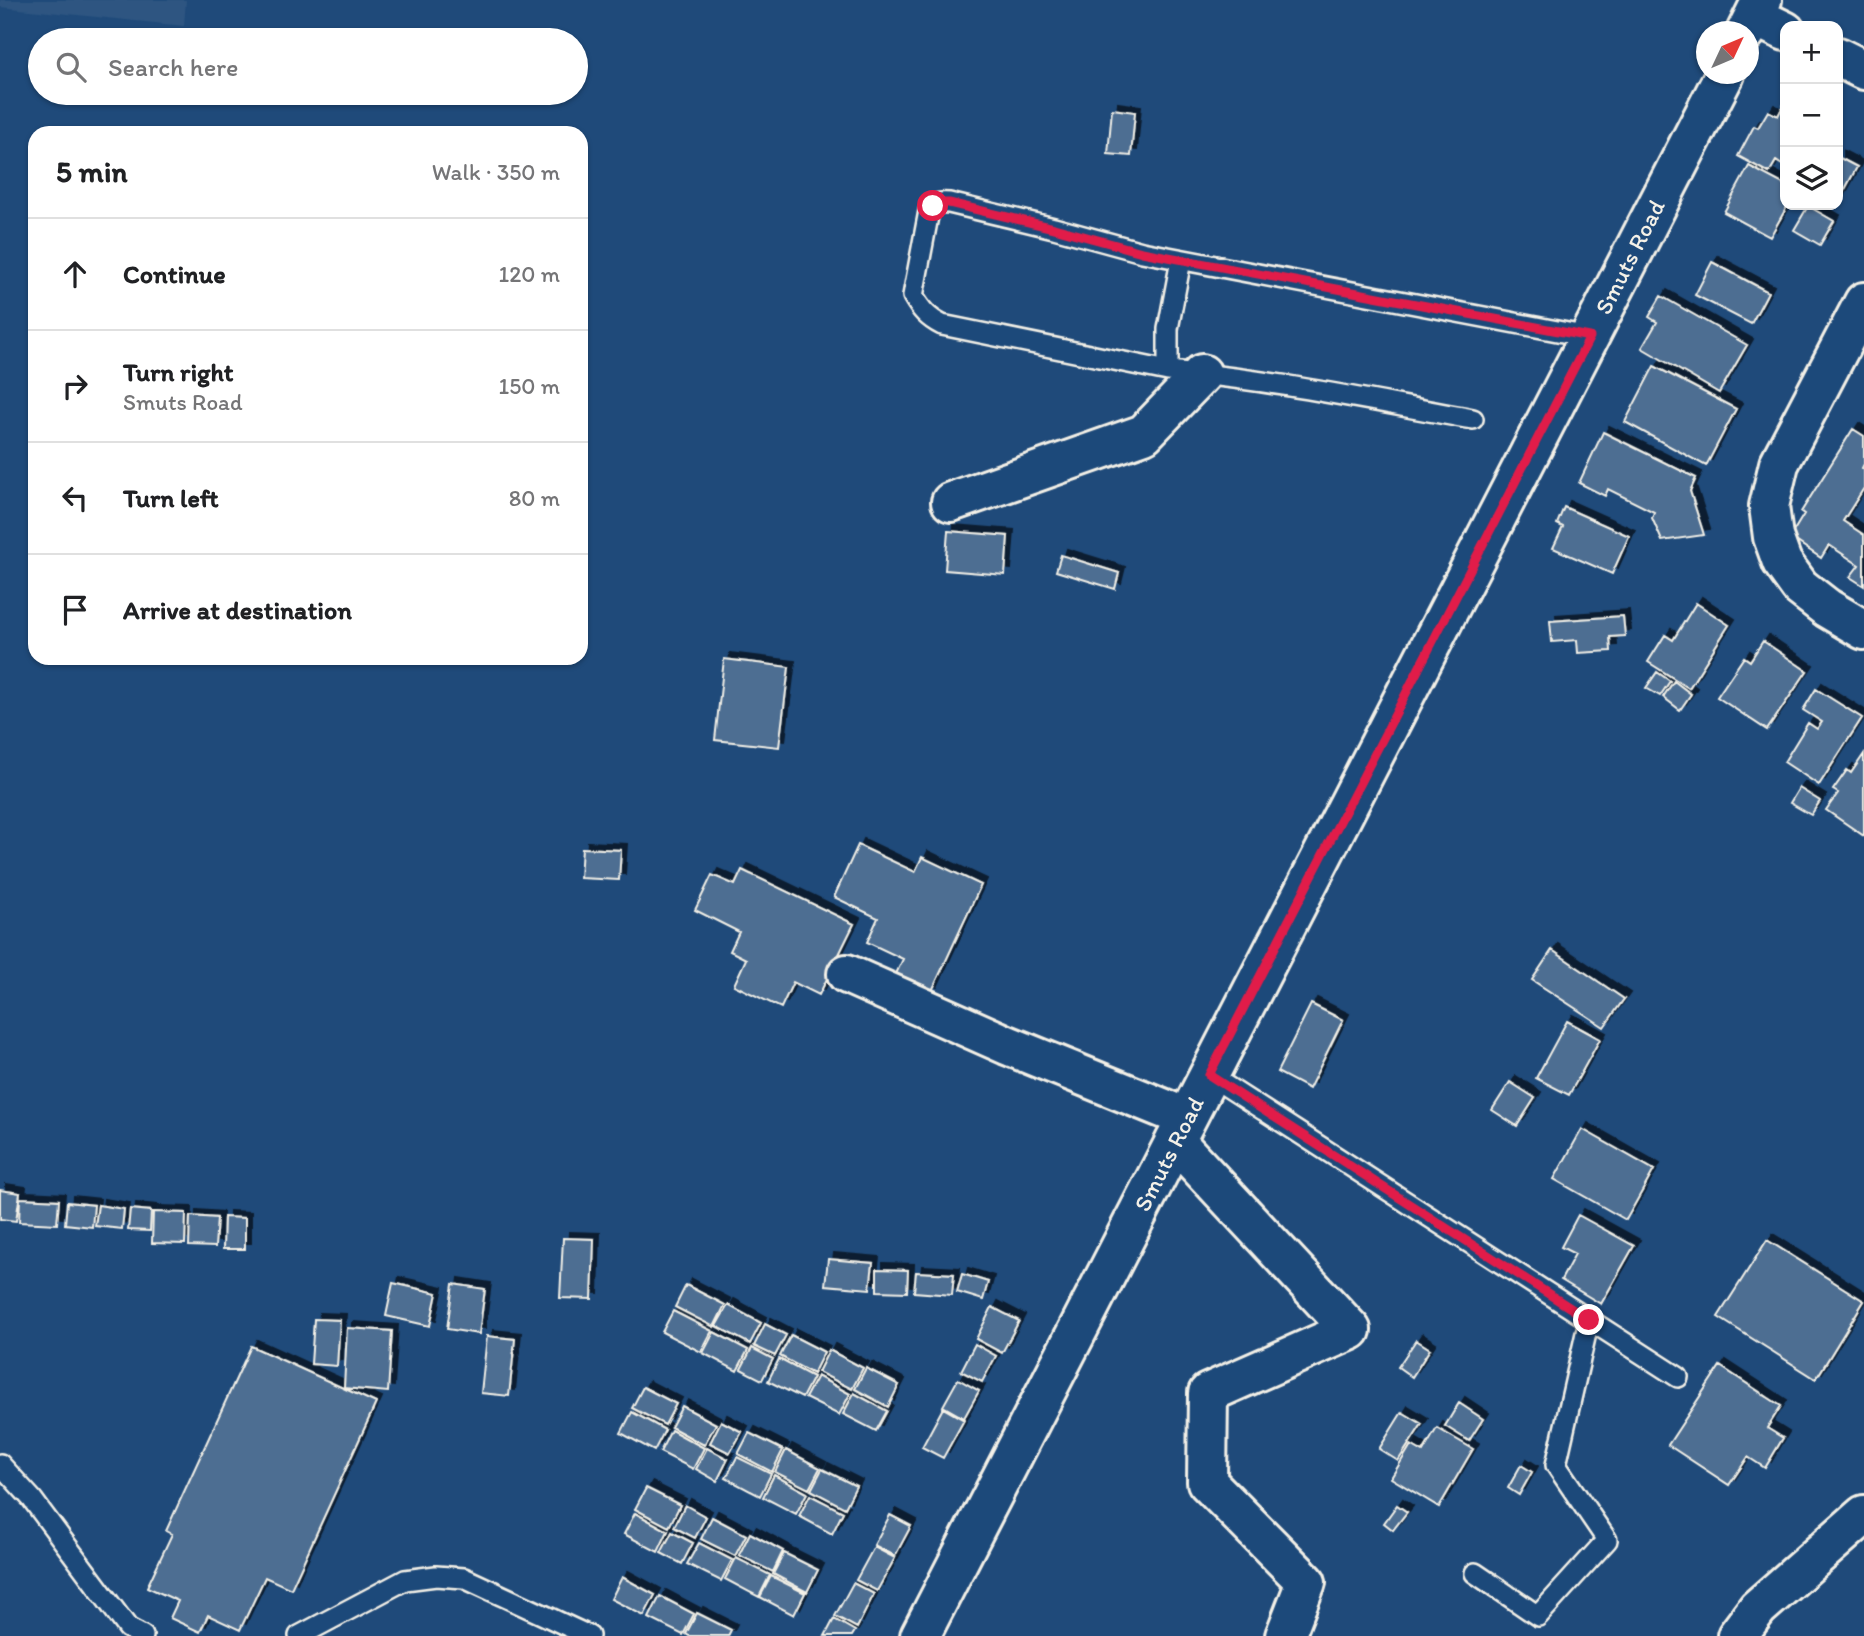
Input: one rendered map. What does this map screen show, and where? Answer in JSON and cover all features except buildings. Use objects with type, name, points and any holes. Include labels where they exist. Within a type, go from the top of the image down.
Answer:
[{"type":"street","points":[[1843,60],[1864,70]]},
{"type":"street","name":"Smuts Road","points":[[920,1636],[1720,84]]},
{"type":"street","points":[[1864,302],[1779,464],[1769,506],[1773,537],[1783,562],[1800,587],[1827,608],[1864,630]]},
{"type":"street","points":[[951,502],[1144,434],[1185,372]]},
{"type":"street","points":[[847,974],[1007,1045],[1181,1130],[1351,1330],[1208,1393],[1207,1482],[1306,1582],[1285,1636]]},
{"type":"street","points":[[1737,1636],[1758,1608],[1864,1514]]},
{"type":"lane","points":[[1473,419],[1275,384],[1185,372],[942,325],[922,311],[913,296],[929,211],[943,202],[1028,221],[1142,252],[1590,337]]},
{"type":"lane","points":[[1181,260],[1168,330],[1185,372]]},
{"type":"lane","points":[[1209,1075],[1678,1377]]},
{"type":"lane","points":[[1475,1573],[1538,1616],[1607,1540],[1556,1465],[1589,1320]]},
{"type":"lane","points":[[0,1464],[32,1499],[128,1628],[143,1636]]},
{"type":"lane","points":[[299,1636],[405,1580],[436,1576],[464,1578],[589,1636]]},
{"type":"shaded area","points":[[0,0],[186,0],[184,26],[0,7]]},
{"type":"route","points":[[933,206],[949,203],[1142,252],[1590,337],[1209,1075],[1589,1320]]}]
